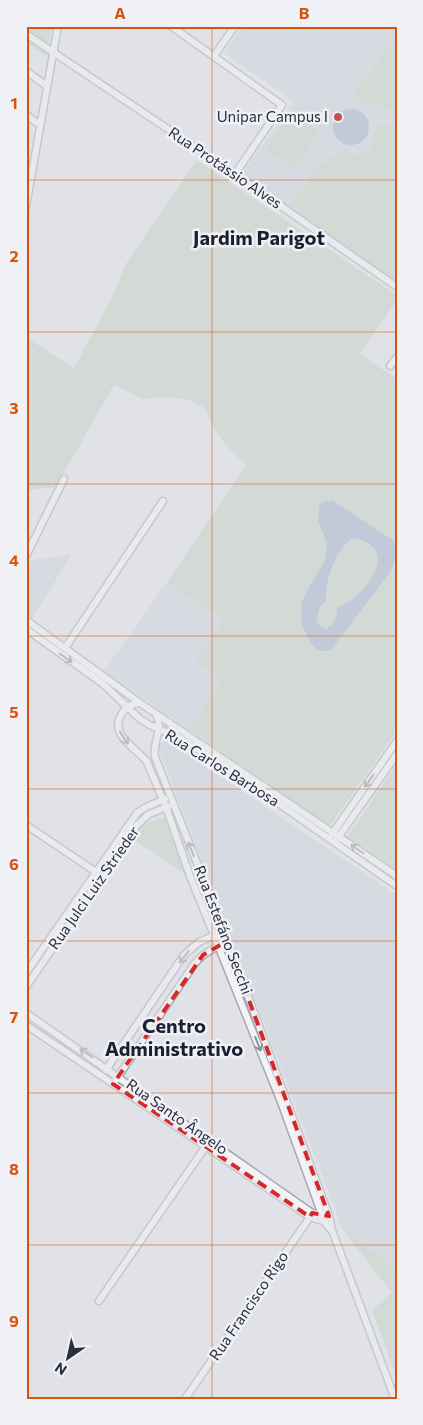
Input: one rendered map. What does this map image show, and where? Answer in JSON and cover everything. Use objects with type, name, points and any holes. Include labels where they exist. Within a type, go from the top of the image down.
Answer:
[{"type":"street","points":[[26,206],[29,175],[58,26]]},
{"type":"street","points":[[171,26],[282,105],[235,174]]},
{"type":"street","points":[[214,56],[235,26]]},
{"type":"street","name":"Rua Protássio Alves","points":[[26,34],[235,174],[397,287]]},
{"type":"street","points":[[26,71],[47,86]]},
{"type":"street","points":[[26,115],[40,125]]},
{"type":"street","points":[[390,366],[397,357]]},
{"type":"street","points":[[26,556],[64,479]]},
{"type":"street","points":[[65,648],[163,501]]},
{"type":"street","name":"Rua Carlos Barbosa","points":[[26,620],[244,776],[334,837],[397,876]]},
{"type":"street","name":"Rua Carlos Barbosa","points":[[26,629],[102,683],[140,719],[180,738],[244,776]]},
{"type":"street","points":[[114,694],[120,717]]},
{"type":"street","points":[[140,703],[126,707],[120,717],[118,726],[120,735],[130,747],[144,757],[166,807],[190,876],[274,1073],[326,1218],[395,1399]]},
{"type":"street","points":[[156,714],[160,722],[160,729]]},
{"type":"street","name":"Rua Estefáno Secchi","points":[[160,729],[154,757],[224,931],[274,1073]]},
{"type":"street","points":[[156,742],[162,737],[167,736],[180,738]]},
{"type":"street","points":[[334,837],[397,741]]},
{"type":"street","points":[[334,837],[397,754]]},
{"type":"street","name":"Rua Julci Luiz Strieder","points":[[26,973],[137,813],[171,797]]},
{"type":"street","name":"Rua Julci Luiz Strieder","points":[[26,987],[137,825],[149,814],[173,804]]},
{"type":"street","points":[[26,825],[96,872]]},
{"type":"street","name":"Rua Carlos Barbosa","points":[[334,837],[397,886]]},
{"type":"street","points":[[102,1077],[184,955],[199,942],[224,931]]},
{"type":"street","points":[[112,1084],[195,964],[203,955],[227,941]]},
{"type":"street","name":"Rua Santo Ângelo","points":[[26,1012],[108,1068],[208,1143],[311,1215],[326,1218]]},
{"type":"street","name":"Rua Santo Ângelo","points":[[26,1025],[112,1084],[208,1143]]},
{"type":"street","points":[[99,1301],[208,1143]]},
{"type":"street","name":"Rua Francisco Rigo","points":[[185,1399],[311,1215]]},
{"type":"highlighted area","points":[[227,941],[329,1216],[312,1213],[310,1217],[113,1084],[203,955]]},
{"type":"shaded area","name":"Unipar Campus I","points":[[243,26],[397,26],[397,34],[365,78],[367,104],[379,106],[392,112],[395,123],[375,126],[373,141],[369,151],[358,155],[299,193],[292,202],[282,203],[241,175],[293,101],[224,53]]},
{"type":"shaded area","points":[[72,554],[31,620],[26,617],[26,561]]},
{"type":"shaded area","points":[[167,582],[223,621],[222,680],[188,729],[104,671]]},
{"type":"shaded area","points":[[166,740],[397,895],[397,1268],[343,1230],[157,744]]},
{"type":"green space","points":[[26,26],[52,26],[47,57],[26,42]]},
{"type":"green space","points":[[397,34],[397,282],[282,203],[292,202],[315,170],[340,150],[358,155],[369,151],[373,141],[375,126],[395,123],[392,112],[379,106],[367,104],[354,94]]},
{"type":"green space","points":[[292,112],[320,132],[294,169],[266,149]]},
{"type":"green space","points":[[197,160],[397,295],[397,300],[360,354],[397,379],[397,731],[330,826],[188,729],[222,680],[195,661],[223,621],[167,582],[246,465],[221,439],[205,408],[189,400],[167,397],[143,399],[114,385],[56,487],[26,490],[26,337],[74,368],[111,299],[127,262]]},
{"type":"green space","points":[[397,764],[397,870],[347,837]]},
{"type":"green space","points":[[165,817],[188,876],[130,837],[139,825]]},
{"type":"green space","points":[[343,1230],[397,1268],[397,1378],[372,1310],[392,1293]]},
{"type":"water","points":[[351,109],[358,110],[364,114],[368,120],[368,134],[364,140],[358,144],[351,145],[344,144],[338,140],[334,134],[333,127],[334,120],[338,114],[344,110]]},
{"type":"water","points":[[332,500],[394,541],[397,556],[390,572],[330,651],[319,651],[310,643],[302,624],[301,604],[325,561],[327,543],[318,520],[320,503]],"holes":[[[353,538],[368,543],[376,551],[378,561],[375,572],[358,594],[337,608],[336,618],[332,625],[326,629],[320,626],[316,621],[320,606],[326,601],[329,575],[336,557]]]},
{"type":"place","name":"Unipar Campus I","points":[[338,117]]},
{"type":"district","name":"Jardim Parigot","points":[[259,238]]},
{"type":"district","name":"Centro Administrativo","points":[[174,1038]]}]
